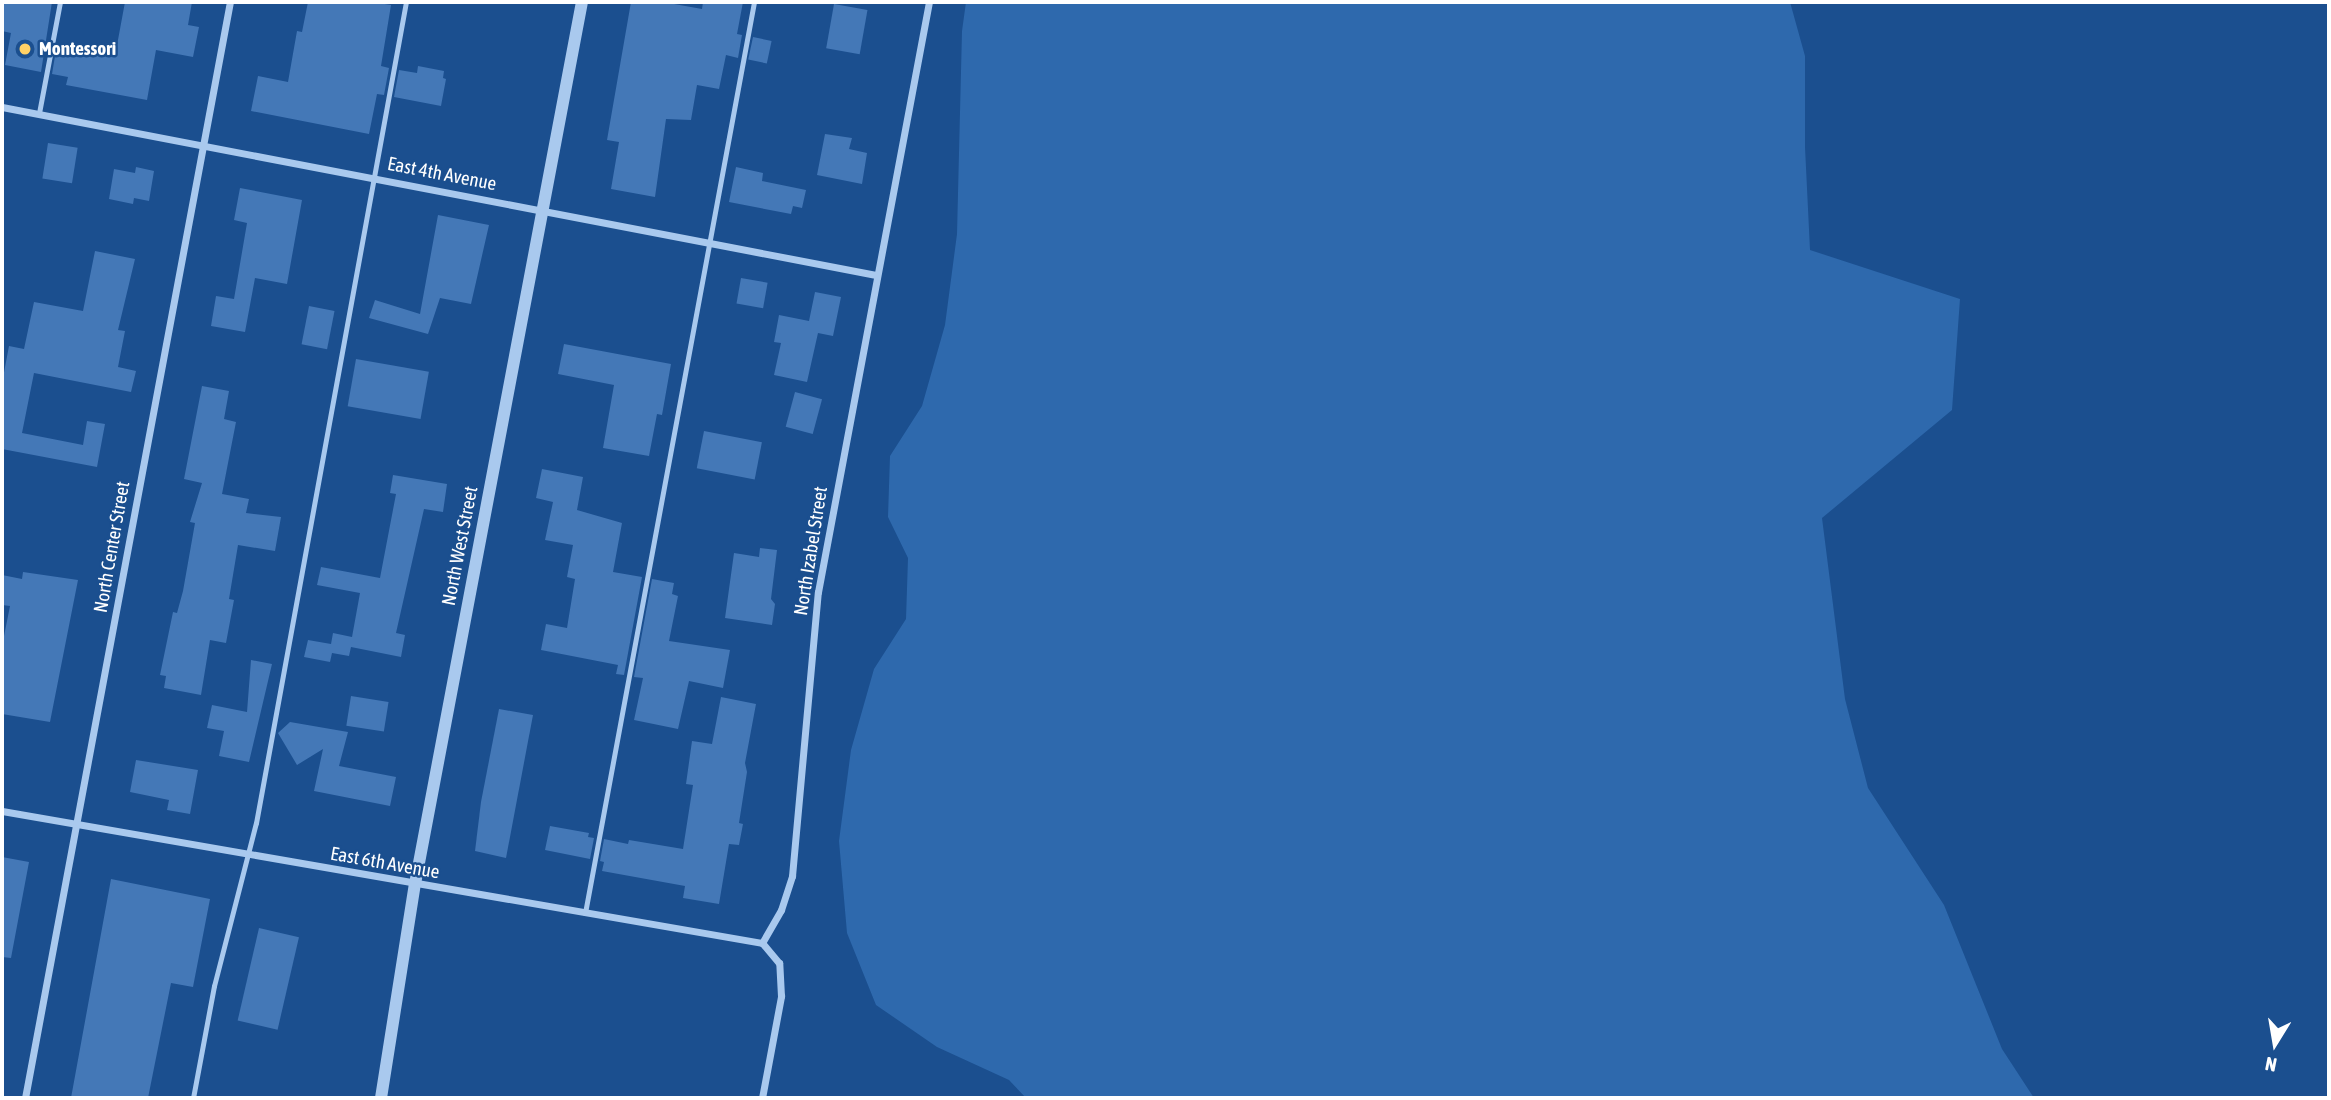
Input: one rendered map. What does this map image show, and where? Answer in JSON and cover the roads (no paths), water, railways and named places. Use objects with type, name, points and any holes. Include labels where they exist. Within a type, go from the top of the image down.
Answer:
[{"type":"street","name":"North Center Street","points":[[25,1098],[230,2]]},
{"type":"street","name":"North West Street","points":[[382,1098],[415,884],[582,2]]},
{"type":"street","name":"North Izabel Street","points":[[762,943],[781,910],[792,876],[818,592],[929,2]]},
{"type":"street","name":"East 4th Avenue","points":[[2,107],[203,143],[876,275]]},
{"type":"street","name":"East 6th Avenue","points":[[2,811],[762,943]]},
{"type":"street","points":[[762,943],[779,963],[781,996],[762,1098]]},
{"type":"lane","points":[[39,113],[60,2]]},
{"type":"lane","points":[[193,1098],[214,986],[256,823],[406,2]]},
{"type":"lane","points":[[585,913],[754,2]]},
{"type":"place","name":"Montessori","points":[[25,49]]}]
